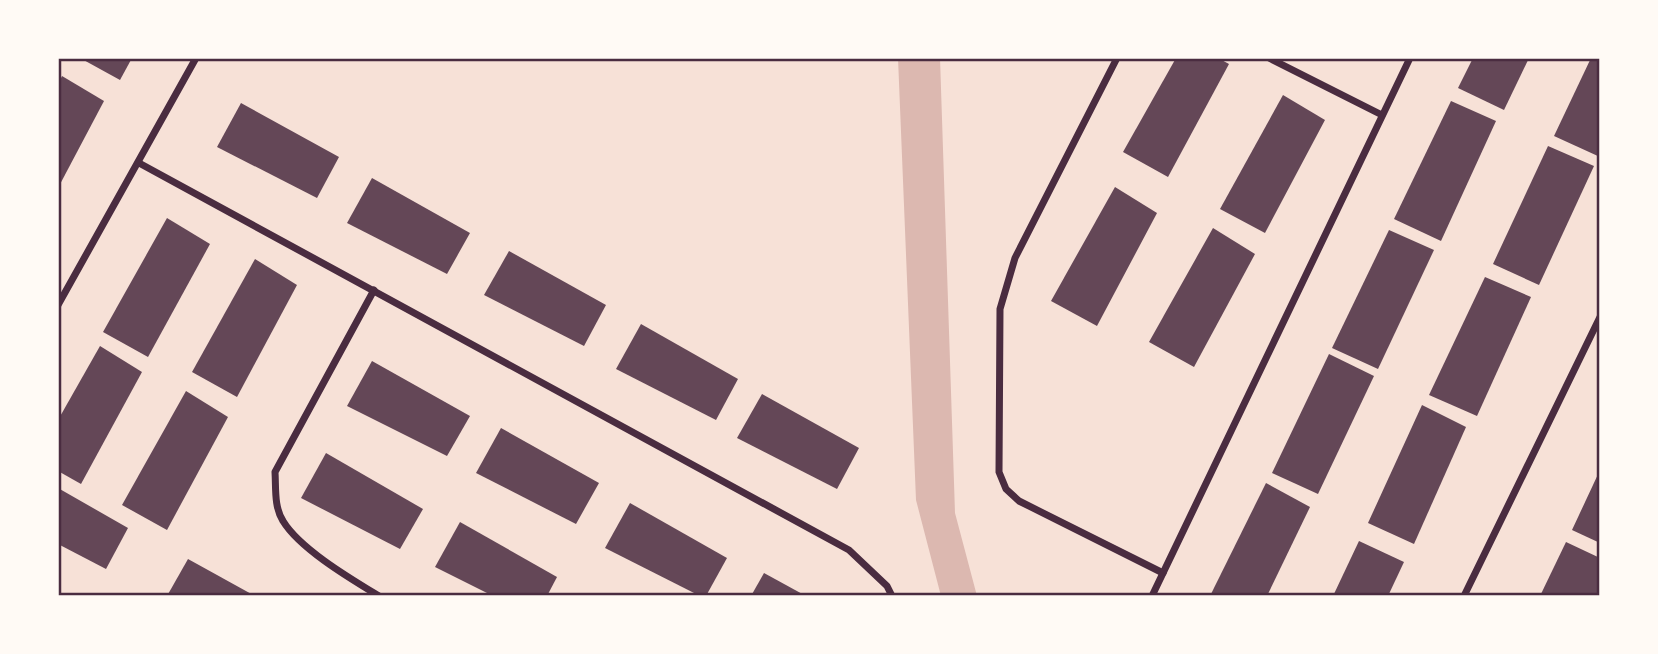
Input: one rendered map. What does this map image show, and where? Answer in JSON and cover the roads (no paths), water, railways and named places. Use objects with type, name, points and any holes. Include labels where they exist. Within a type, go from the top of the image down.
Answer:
[{"type":"street","points":[[58,305],[196,58]]},
{"type":"street","points":[[1117,58],[1015,258],[1000,309],[999,472],[1006,489],[1019,502],[1163,573]]},
{"type":"street","points":[[1269,58],[1382,115]]},
{"type":"street","points":[[1152,596],[1410,58]]},
{"type":"street","points":[[139,163],[849,550],[887,586],[892,596]]},
{"type":"street","points":[[374,290],[275,472],[283,521],[326,562],[379,596]]},
{"type":"street","points":[[1464,596],[1600,317]]}]
